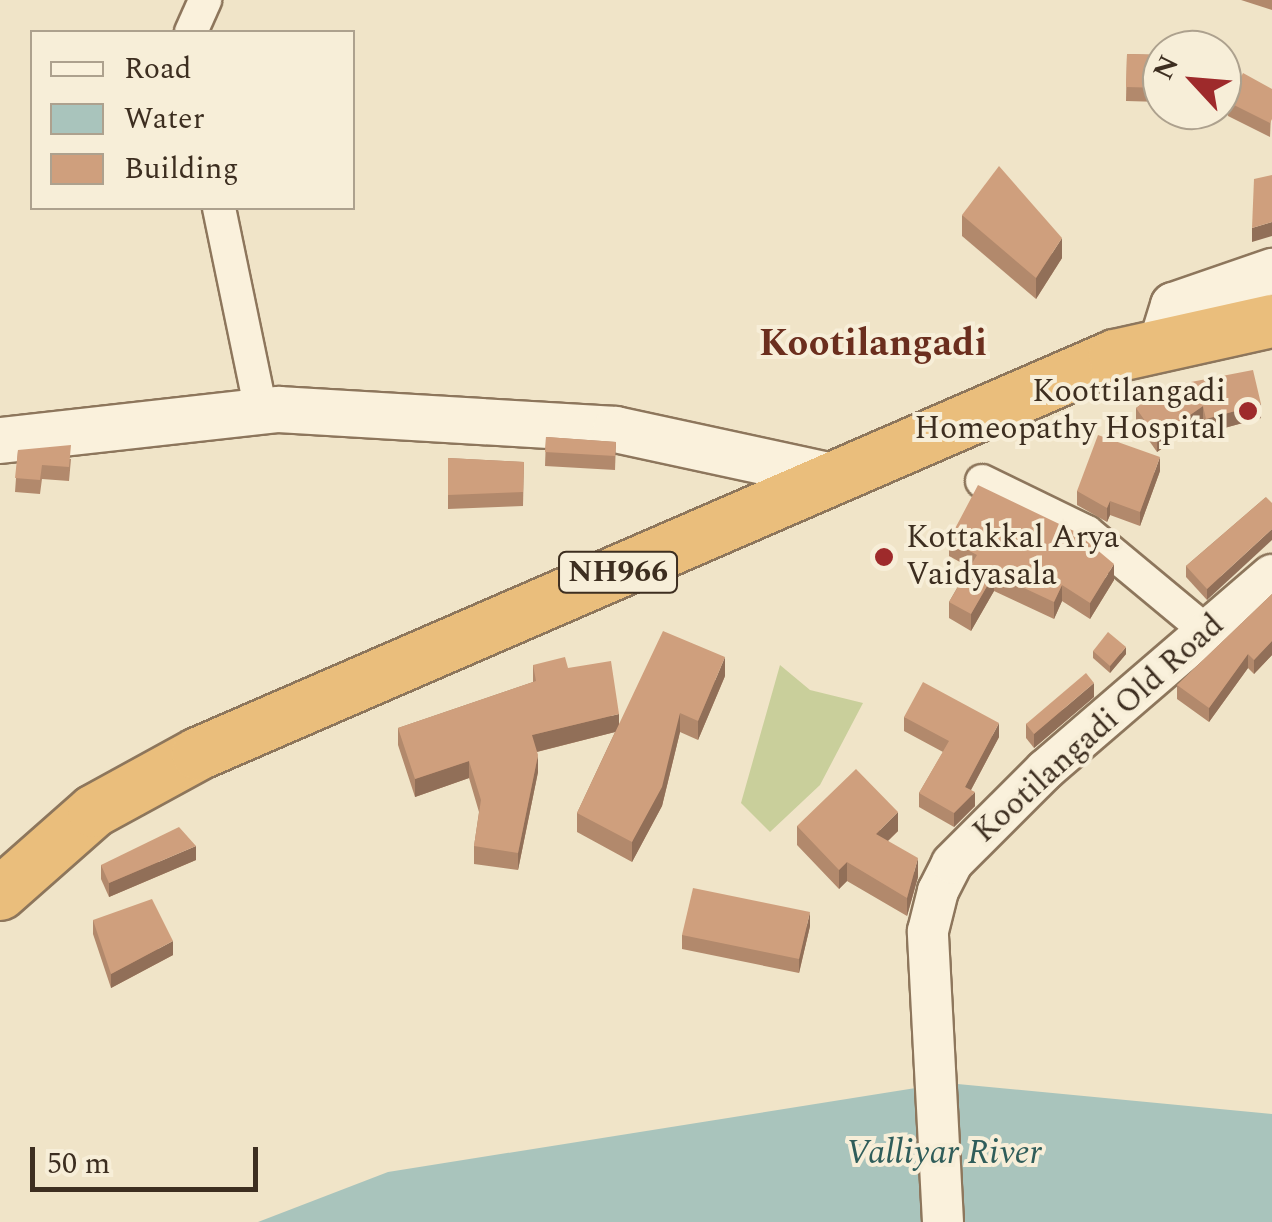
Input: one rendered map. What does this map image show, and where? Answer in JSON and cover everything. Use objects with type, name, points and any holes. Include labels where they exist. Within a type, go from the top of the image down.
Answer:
[{"type":"highway","name":"NH966","points":[[0,894],[94,811],[198,754],[823,473],[1116,356],[1272,322]]},
{"type":"main road","points":[[1160,346],[1174,305],[1272,271]]},
{"type":"main road","points":[[0,440],[260,411],[614,428],[823,473]]},
{"type":"street","points":[[191,30],[205,0]]},
{"type":"street","points":[[218,210],[260,411]]},
{"type":"street","points":[[982,481],[1102,542],[1206,630]]},
{"type":"street","name":"Kootilangadi Old Road","points":[[943,1222],[928,931],[952,864],[1206,630],[1272,575]]},
{"type":"green space","points":[[780,665],[810,690],[863,703],[820,785],[770,832],[741,803]]},
{"type":"water","name":"Valliyar River","points":[[947,1083],[1272,1114],[1272,1222],[258,1222],[388,1172]]},
{"type":"building","points":[[1127,54],[1142,54],[1142,87],[1126,87]]},
{"type":"building","points":[[1242,75],[1272,89],[1270,123],[1242,109]]},
{"type":"building","points":[[999,166],[1062,238],[1036,278],[962,215]]},
{"type":"building","points":[[1272,175],[1272,222],[1252,228],[1254,179]]},
{"type":"building","points":[[1253,370],[1261,404],[1206,419],[1203,406],[1157,438],[1136,408],[1165,387]]},
{"type":"building","points":[[1098,435],[1160,457],[1140,512],[1110,501],[1107,508],[1077,491]]},
{"type":"building","points":[[546,437],[616,442],[615,456],[545,452]]},
{"type":"building","points":[[71,445],[69,467],[42,465],[40,480],[15,478],[18,450]]},
{"type":"building","points":[[448,458],[524,462],[523,492],[448,495]]},
{"type":"building","points":[[978,485],[1076,532],[1114,564],[1090,603],[1062,585],[1054,602],[994,574],[971,614],[949,602],[977,555],[949,540]]},
{"type":"building","points":[[1266,497],[1272,503],[1272,529],[1207,589],[1186,566]]},
{"type":"building","points":[[1272,594],[1272,641],[1254,660],[1248,654],[1209,708],[1177,685]]},
{"type":"building","points":[[663,631],[725,657],[698,721],[680,713],[662,787],[632,842],[577,813]]},
{"type":"building","points":[[1108,632],[1126,647],[1110,666],[1093,651]]},
{"type":"building","points":[[565,657],[568,668],[611,661],[619,714],[532,735],[538,755],[518,853],[474,846],[481,800],[469,761],[415,779],[398,728],[536,681],[533,665]]},
{"type":"building","points":[[1086,673],[1094,683],[1034,734],[1026,724]]},
{"type":"building","points":[[923,682],[999,723],[965,787],[975,792],[954,813],[919,793],[949,741],[904,717]]},
{"type":"building","points":[[856,769],[898,812],[876,834],[918,858],[907,898],[847,862],[839,870],[797,826]]},
{"type":"building","points":[[179,827],[196,846],[109,883],[101,865]]},
{"type":"building","points":[[693,888],[810,912],[799,959],[682,935]]},
{"type":"building","points":[[152,899],[173,941],[111,974],[93,920]]},
{"type":"place","name":"Koottilangadi Homeopathy Hospital","points":[[1248,411]]},
{"type":"place","name":"Kottakkal Arya Vaidyasala","points":[[884,557]]},
{"type":"district","name":"Kootilangadi","points":[[873,345]]}]
